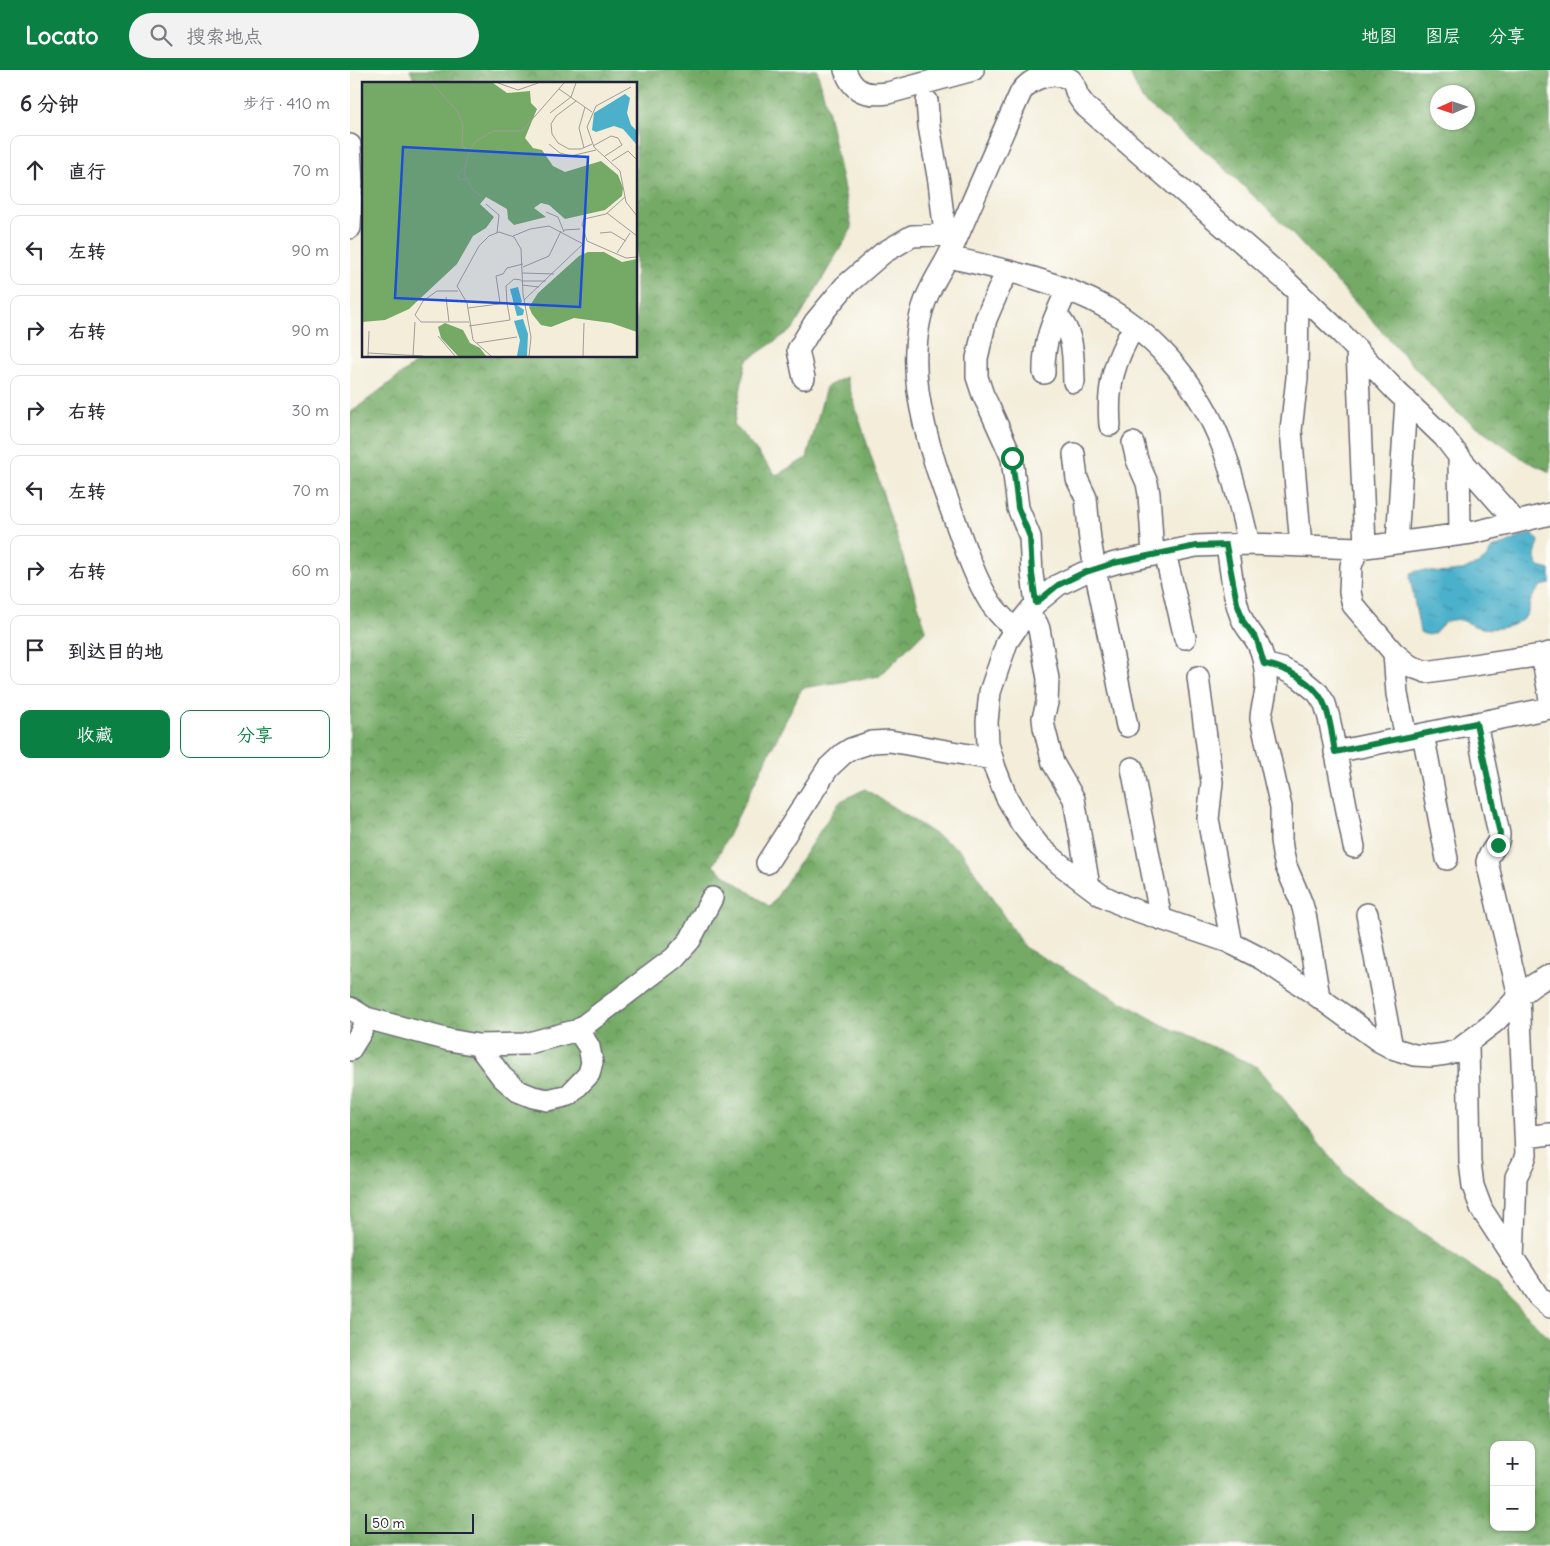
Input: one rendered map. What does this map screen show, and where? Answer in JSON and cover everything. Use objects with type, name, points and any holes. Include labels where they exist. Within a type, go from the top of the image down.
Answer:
[{"type":"street","points":[[845,70],[853,86],[868,94],[878,95],[973,70]]},
{"type":"street","points":[[1089,886],[1074,799],[1056,770],[1044,727],[1048,679],[1039,629],[1037,624],[1025,616],[1000,616],[989,600],[962,540],[934,458],[920,404],[916,366],[919,325],[930,288],[948,257],[952,234],[1021,92],[1030,81],[1047,72],[1062,74],[1070,79],[1086,107],[1298,292],[1356,349],[1444,437],[1516,522]]},
{"type":"street","points":[[927,101],[929,126],[939,182],[952,234]]},
{"type":"street","points":[[350,145],[352,183],[350,228]]},
{"type":"street","points":[[804,378],[798,350],[815,322],[845,286],[883,253],[912,236],[952,234]]},
{"type":"street","points":[[948,257],[1009,271],[1067,290],[1107,308],[1153,341],[1186,378],[1208,413],[1222,444],[1230,469],[1249,544]]},
{"type":"street","points":[[1009,271],[986,319],[977,358],[977,377],[983,395],[1012,458],[1018,508],[1030,537],[1032,574],[1025,616]]},
{"type":"street","points":[[1044,373],[1046,342],[1067,290]]},
{"type":"street","points":[[1298,292],[1298,378],[1290,430],[1301,546]]},
{"type":"street","points":[[1056,315],[1064,322],[1070,338],[1074,382]]},
{"type":"street","points":[[1110,425],[1109,404],[1112,378],[1124,343],[1134,327]]},
{"type":"street","points":[[1356,349],[1362,547],[1351,566],[1350,592],[1353,605],[1394,653],[1410,666],[1426,672],[1546,654],[1550,699]]},
{"type":"street","points":[[1398,542],[1406,400]]},
{"type":"street","points":[[1134,443],[1137,460],[1148,483],[1159,554],[1185,638]]},
{"type":"street","points":[[1074,454],[1078,479],[1086,498],[1095,569],[1127,726]]},
{"type":"street","points":[[1459,457],[1460,534]]},
{"type":"street","points":[[1550,514],[1471,533],[1362,547],[1249,544],[1196,546],[1114,563],[1083,573],[1058,585],[1025,616],[1007,642],[990,692],[987,722],[988,744],[1006,796],[1021,823],[1039,846],[1061,865],[1101,895],[1126,907],[1232,944],[1262,959],[1392,1048],[1414,1055],[1431,1056],[1458,1050],[1496,1021],[1519,996],[1550,975]]},
{"type":"street","points":[[1226,545],[1239,609],[1243,621],[1257,640],[1264,664],[1266,688],[1261,719],[1281,807],[1283,854],[1306,919],[1319,997]]},
{"type":"street","points":[[1394,653],[1397,694],[1414,735],[1446,859]]},
{"type":"street","points":[[1264,664],[1283,669],[1300,678],[1318,693],[1325,704],[1354,847]]},
{"type":"street","points":[[1198,678],[1212,782],[1208,819],[1232,944]]},
{"type":"street","points":[[1335,752],[1550,708]]},
{"type":"street","points":[[1476,723],[1500,834],[1498,845],[1488,855],[1487,862],[1519,996],[1526,1154],[1515,1182],[1514,1259]]},
{"type":"street","points":[[767,863],[828,768],[851,749],[872,742],[890,741],[992,759]]},
{"type":"street","points":[[1132,768],[1161,919]]},
{"type":"street","points":[[350,1050],[361,1032],[358,1013],[449,1040],[478,1045],[525,1044],[578,1030],[674,958],[690,940],[712,898]]},
{"type":"street","points":[[1367,914],[1392,1048]]},
{"type":"street","points":[[478,1045],[502,1077],[518,1091],[533,1098],[548,1100],[568,1095],[589,1074],[592,1062],[590,1047],[578,1030]]},
{"type":"street","points":[[1468,1043],[1470,1162],[1473,1186],[1482,1210],[1538,1296],[1550,1307]]},
{"type":"street","points":[[1526,1137],[1550,1134]]},
{"type":"green space","points":[[410,70],[817,70],[827,108],[852,228],[793,329],[746,361],[734,424],[776,475],[807,458],[826,387],[846,377],[926,630],[880,676],[802,688],[713,866],[770,907],[839,802],[865,789],[961,851],[1024,947],[1161,1024],[1258,1067],[1352,1183],[1498,1286],[1550,1339],[1550,1546],[350,1546],[350,413],[422,358],[638,358],[638,82],[415,82]]},
{"type":"green space","points":[[1128,70],[1550,70],[1550,472],[1526,461],[1455,411],[1285,226],[1214,158],[1143,101]]},
{"type":"water","points":[[1531,534],[1539,541],[1535,557],[1539,567],[1550,570],[1550,584],[1541,586],[1530,602],[1528,611],[1521,621],[1509,626],[1483,628],[1462,621],[1452,620],[1443,624],[1430,635],[1420,632],[1410,577],[1411,573],[1420,571],[1447,572],[1467,569],[1484,560],[1493,547]]},
{"type":"route","points":[[1012,458],[1018,508],[1030,537],[1036,603],[1058,585],[1083,573],[1114,563],[1196,546],[1226,545],[1237,603],[1243,621],[1257,640],[1264,664],[1283,669],[1300,678],[1318,693],[1325,704],[1335,752],[1476,723],[1500,834],[1498,845]]}]
